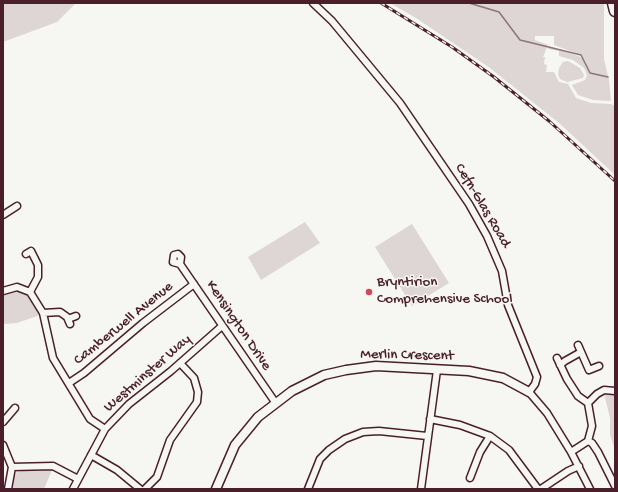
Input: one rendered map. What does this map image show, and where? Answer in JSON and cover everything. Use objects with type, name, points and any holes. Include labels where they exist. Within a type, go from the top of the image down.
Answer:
[{"type":"main road","points":[[613,3],[615,11]]},
{"type":"street","name":"Cefn-Glas Road","points":[[313,3],[332,21],[400,103],[469,204],[487,236],[502,271],[508,305],[537,377],[535,384],[528,392]]},
{"type":"street","points":[[3,215],[17,206]]},
{"type":"street","points":[[10,211],[14,217]]},
{"type":"street","points":[[30,292],[39,272],[36,260],[31,251]]},
{"type":"street","name":"Kensington Drive","points":[[180,264],[275,402]]},
{"type":"street","name":"Camberwell Avenue","points":[[69,383],[194,284]]},
{"type":"street","points":[[3,291],[17,287],[30,292],[43,313],[53,358],[90,419],[105,429]]},
{"type":"street","points":[[43,313],[60,312],[69,322],[76,316]]},
{"type":"street","name":"Westminster Way","points":[[73,489],[105,429],[130,404],[222,326]]},
{"type":"street","points":[[578,345],[589,370]]},
{"type":"street","points":[[560,365],[581,352]]},
{"type":"street","points":[[557,358],[567,379],[578,396],[588,403],[592,426],[588,442],[571,452]]},
{"type":"street","points":[[145,489],[157,477],[170,440],[197,402],[198,392],[194,378],[180,363]]},
{"type":"street","name":"Merlin Crescent","points":[[216,489],[235,445],[258,417],[292,390],[314,379],[346,370],[376,366],[493,375],[513,382],[528,392]]},
{"type":"street","points":[[582,373],[599,366]]},
{"type":"street","points":[[421,489],[437,370]]},
{"type":"street","points":[[588,403],[597,394],[604,390],[615,391]]},
{"type":"street","points":[[528,392],[547,413],[579,466],[590,489]]},
{"type":"street","points":[[3,422],[15,412]]},
{"type":"street","points":[[430,419],[460,425],[490,436],[508,450],[540,489],[568,471],[579,466]]},
{"type":"street","points":[[308,489],[320,460],[329,450],[345,438],[363,432],[379,430],[428,436]]},
{"type":"street","points":[[470,478],[480,452],[490,436]]},
{"type":"street","points":[[588,442],[592,443],[598,452],[615,486]]},
{"type":"street","points":[[3,445],[12,467],[8,489]]},
{"type":"street","points":[[91,455],[117,470],[140,489]]},
{"type":"street","points":[[12,467],[46,464],[78,479]]},
{"type":"shaded area","points":[[3,3],[76,3],[57,22],[3,42]]},
{"type":"shaded area","points":[[390,3],[604,3],[604,59],[609,80],[611,101],[593,100],[578,95],[572,85],[585,80],[587,75],[584,68],[573,60],[559,56],[559,51],[548,49],[549,46],[581,57],[581,55],[554,45],[554,36],[535,36],[535,40],[548,45],[543,57],[545,57],[544,64],[547,65],[546,72],[554,72],[559,82],[568,84],[576,98],[591,103],[611,104],[615,106],[615,175],[559,123],[490,68],[416,18]]},
{"type":"shaded area","points":[[568,61],[580,68],[584,75],[583,78],[567,82],[560,79],[558,74],[559,68],[563,62]]},
{"type":"shaded area","points":[[305,222],[320,243],[261,280],[248,257]]},
{"type":"shaded area","points":[[412,224],[449,283],[412,306],[375,247]]},
{"type":"shaded area","points":[[20,291],[28,296],[40,315],[17,323],[3,324],[3,295],[8,292]]},
{"type":"shaded area","points":[[604,393],[615,394],[615,449],[610,435],[610,418]]},
{"type":"shaded area","points":[[38,468],[52,470],[44,489],[12,489],[14,475],[17,472]]},
{"type":"waterway","points":[[469,3],[499,12],[520,40],[581,55],[590,73],[608,77]]},
{"type":"railway","points":[[381,3],[452,47],[494,77],[549,121],[615,181]]},
{"type":"place","name":"Bryntirion Comprehensive School","points":[[369,292]]}]
